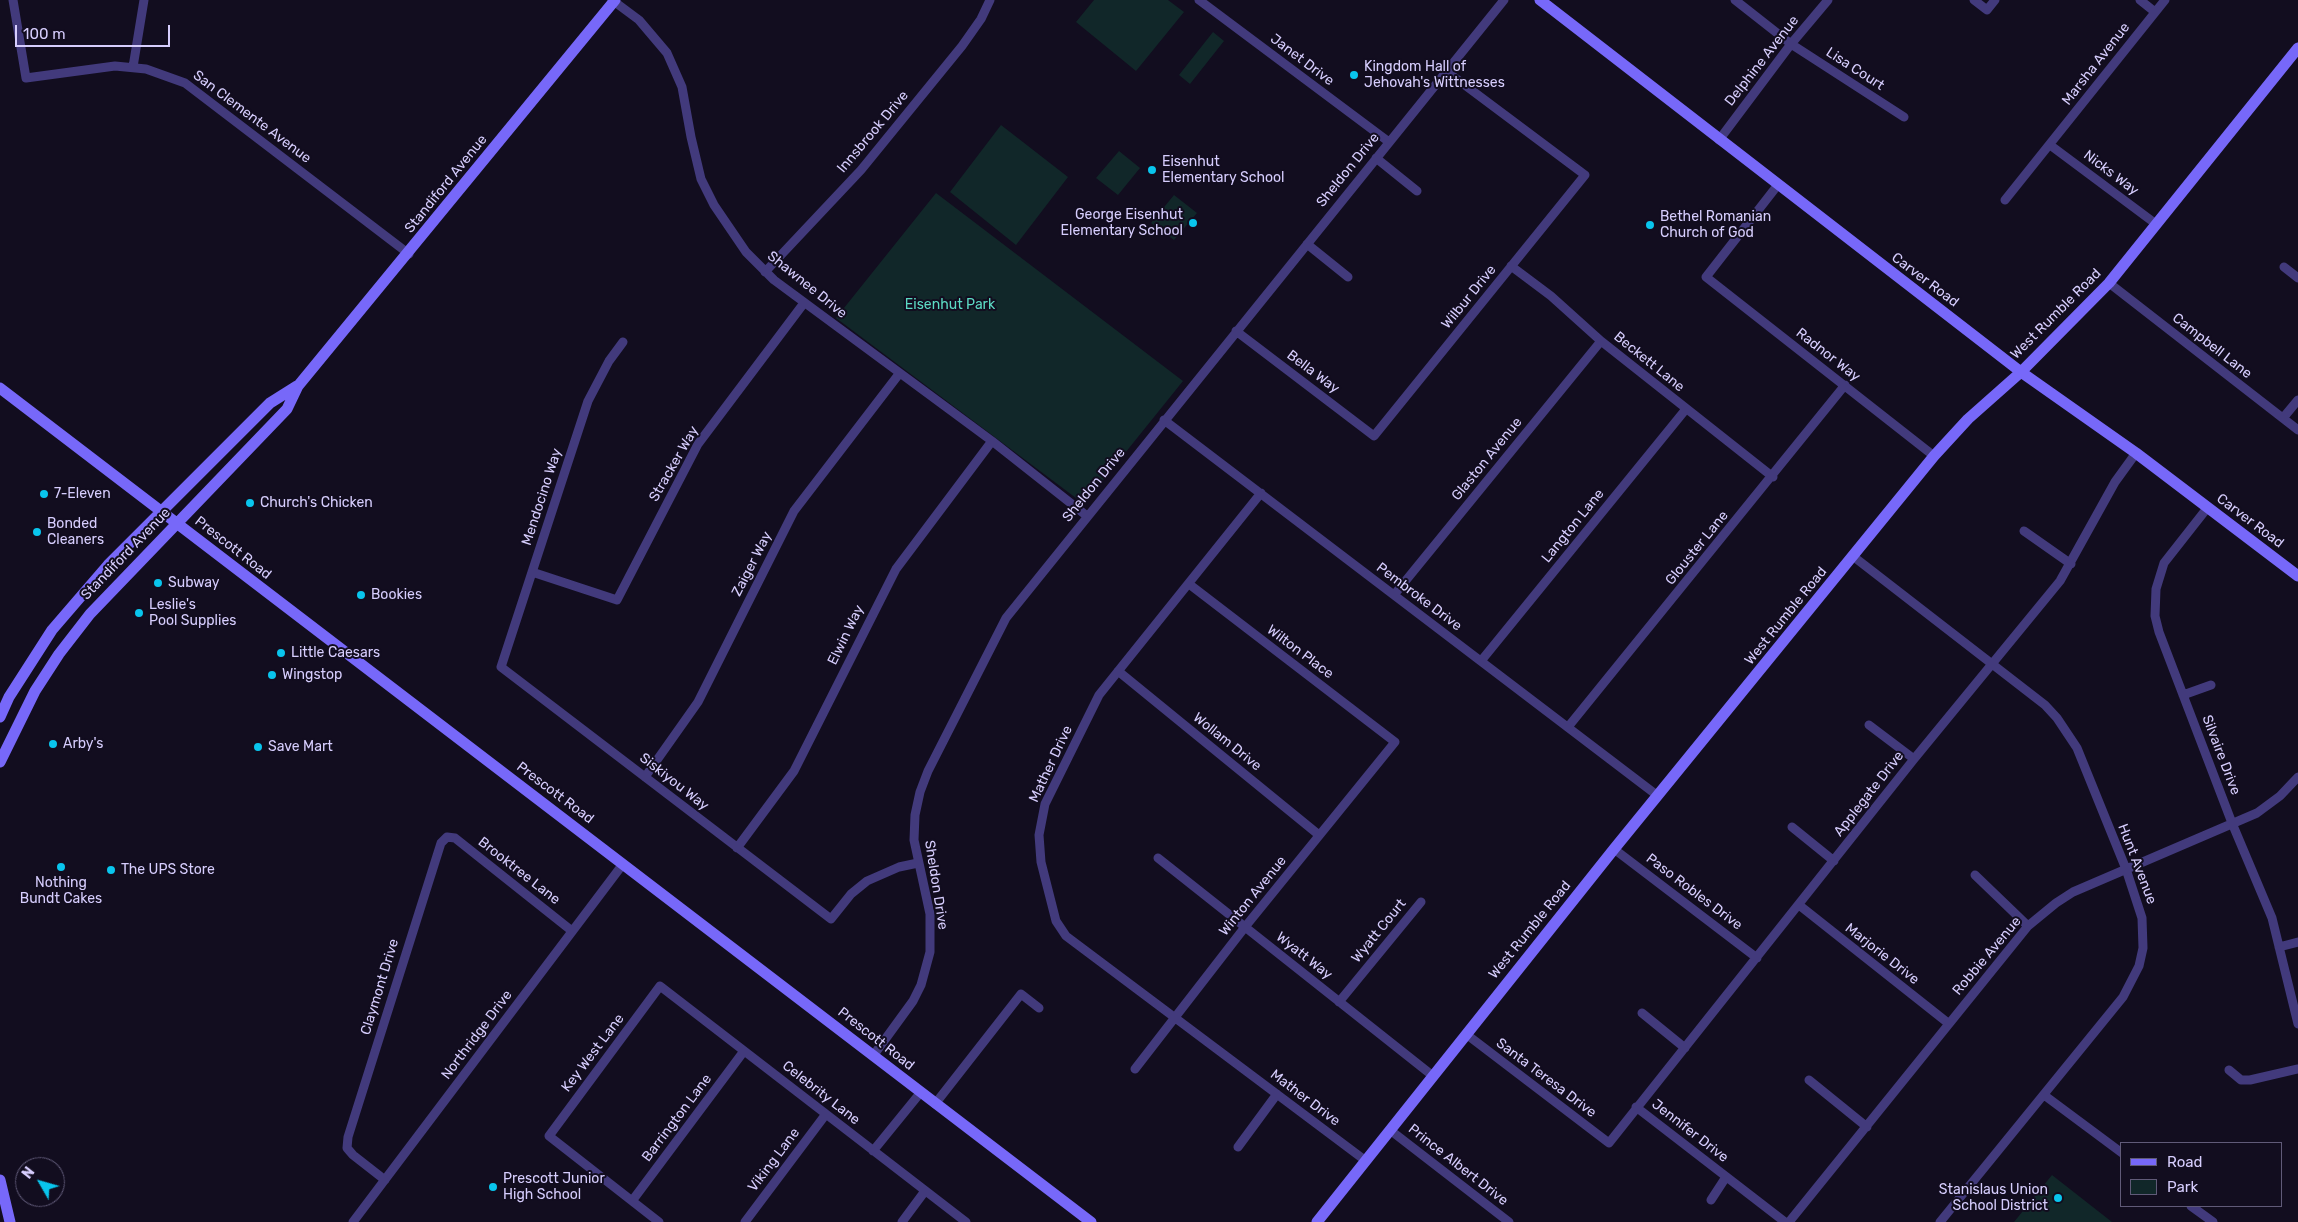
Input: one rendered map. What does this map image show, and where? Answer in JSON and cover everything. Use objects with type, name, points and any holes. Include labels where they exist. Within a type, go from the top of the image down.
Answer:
[{"type":"main road","name":"Carver Road","points":[[1540,0],[1778,186],[2021,372],[2136,453],[2298,576]]},
{"type":"main road","name":"Standiford Avenue","points":[[0,762],[35,691],[67,642],[117,584],[287,409],[298,386],[409,254],[613,1]]},
{"type":"main road","name":"West Rumble Road","points":[[1318,1222],[1614,849],[1854,557],[1934,456],[1968,419],[2021,372],[2109,284],[2298,48]]},
{"type":"main road","name":"Standiford Avenue","points":[[0,717],[9,697],[52,630],[108,565],[270,403],[298,386]]},
{"type":"main road","name":"Prescott Road","points":[[0,388],[1091,1222]]},
{"type":"main road","points":[[0,1180],[10,1222]]},
{"type":"street","name":"San Clemente Avenue","points":[[13,0],[26,78],[94,67],[133,67],[166,75],[203,95],[409,254]]},
{"type":"street","points":[[133,67],[144,0]]},
{"type":"street","name":"Innsbrook Drive","points":[[765,272],[867,162],[962,46],[981,19],[990,0]]},
{"type":"street","name":"Janet Drive","points":[[1198,0],[1389,142]]},
{"type":"street","name":"Sheldon Drive","points":[[873,1056],[914,1001],[927,968],[931,934],[930,914],[914,840],[915,815],[920,792],[928,771],[1006,618],[1086,516],[1504,0]]},
{"type":"street","name":"Lisa Court","points":[[1735,0],[1791,44],[1904,118]]},
{"type":"street","name":"Delphine Avenue","points":[[1719,140],[1791,44],[1828,0]]},
{"type":"street","points":[[1974,0],[1987,10],[1995,0]]},
{"type":"street","points":[[2140,0],[2156,12]]},
{"type":"street","name":"Marsha Avenue","points":[[2005,200],[2165,0]]},
{"type":"street","name":"Shawnee Drive","points":[[613,1],[639,20],[668,56],[682,87],[695,158],[712,202],[742,246],[765,272],[899,374],[992,441],[1086,516]]},
{"type":"street","name":"Wilbur Drive","points":[[1374,436],[1585,175],[1446,71]]},
{"type":"street","name":"Nicks Way","points":[[2050,145],[2156,224]]},
{"type":"street","points":[[1376,158],[1417,191]]},
{"type":"street","name":"Radnor Way","points":[[1778,186],[1706,277],[1934,456]]},
{"type":"street","points":[[1307,244],[1348,277]]},
{"type":"street","name":"Beckett Lane","points":[[1511,266],[1551,296],[1601,341],[1773,476]]},
{"type":"street","points":[[2284,267],[2298,278]]},
{"type":"street","name":"Campbell Lane","points":[[2109,284],[2298,430]]},
{"type":"street","name":"Stracker Way","points":[[532,572],[618,600],[698,444],[804,303]]},
{"type":"street","name":"Bella Way","points":[[1236,331],[1374,436]]},
{"type":"street","name":"Glaston Avenue","points":[[1394,595],[1601,341]]},
{"type":"street","name":"Mendocino Way","points":[[501,667],[588,401],[609,360],[623,342]]},
{"type":"street","name":"Zaiger Way","points":[[645,777],[698,702],[794,511],[899,374]]},
{"type":"street","name":"Glouster Lane","points":[[1568,728],[1845,385]]},
{"type":"street","points":[[2283,418],[2298,400]]},
{"type":"street","name":"Langton Lane","points":[[1481,661],[1686,409]]},
{"type":"street","name":"Pembroke Drive","points":[[1164,420],[1658,796]]},
{"type":"street","name":"Elwin Way","points":[[737,848],[794,771],[896,569],[992,441]]},
{"type":"street","name":"Applegate Drive","points":[[1609,1143],[2071,564],[2115,482],[2136,453]]},
{"type":"street","name":"Mather Drive","points":[[1261,494],[1099,695],[1045,804],[1038,835],[1041,862],[1059,927],[1066,936],[1366,1160]]},
{"type":"street","name":"Silvaire Drive","points":[[2208,507],[2164,563],[2156,589],[2155,616],[2159,632],[2232,823],[2272,918],[2298,1024]]},
{"type":"street","points":[[2024,531],[2071,564]]},
{"type":"street","name":"Hunt Avenue","points":[[1854,557],[2045,705],[2069,734],[2126,869],[2142,918],[2143,948],[2139,966],[2123,997],[1940,1222]]},
{"type":"street","name":"Wilton Place","points":[[1189,584],[1395,742]]},
{"type":"street","name":"Siskiyou Way","points":[[501,667],[831,919],[851,894],[867,882],[899,867],[918,863]]},
{"type":"street","name":"Wollam Drive","points":[[1118,671],[1319,835]]},
{"type":"street","points":[[2183,695],[2211,685]]},
{"type":"street","points":[[1869,724],[1914,759]]},
{"type":"street","name":"Winton Avenue","points":[[1135,1069],[1245,927],[1395,742]]},
{"type":"street","name":"Robbie Avenue","points":[[1790,1222],[1948,1023],[2028,926],[2056,902],[2073,892],[2269,806],[2298,776]]},
{"type":"street","points":[[1792,827],[1834,860]]},
{"type":"street","name":"Brooktree Lane","points":[[447,837],[460,842],[572,931]]},
{"type":"street","name":"Claymont Drive","points":[[385,1180],[353,1155],[347,1148],[348,1137],[438,850],[447,837]]},
{"type":"street","name":"Paso Robles Drive","points":[[1614,849],[1757,958]]},
{"type":"street","name":"Wyatt Way","points":[[1158,858],[1433,1076]]},
{"type":"street","name":"Northridge Drive","points":[[353,1222],[623,864]]},
{"type":"street","points":[[1975,875],[2028,926]]},
{"type":"street","name":"Wyatt Court","points":[[1339,1002],[1421,902]]},
{"type":"street","name":"Marjorie Drive","points":[[1800,905],[1948,1023]]},
{"type":"street","points":[[2279,948],[2298,942]]},
{"type":"street","name":"Celebrity Lane","points":[[660,986],[966,1222]]},
{"type":"street","name":"Key West Lane","points":[[632,1201],[549,1136],[660,986]]},
{"type":"street","points":[[935,1104],[1021,994],[1039,1008]]},
{"type":"street","points":[[1642,1013],[1685,1048]]},
{"type":"street","name":"Santa Teresa Drive","points":[[1466,1034],[1609,1143]]},
{"type":"street","name":"Barrington Lane","points":[[632,1201],[744,1052]]},
{"type":"street","points":[[2230,1070],[2241,1080],[2250,1080],[2298,1069]]},
{"type":"street","points":[[1809,1080],[1867,1127]]},
{"type":"street","points":[[873,1151],[921,1092]]},
{"type":"street","points":[[1238,1147],[1277,1094]]},
{"type":"street","points":[[2044,1095],[2120,1152]]},
{"type":"street","name":"Jennifer Drive","points":[[1636,1107],[1785,1222]]},
{"type":"street","name":"Viking Lane","points":[[744,1222],[826,1114]]},
{"type":"street","name":"Prince Albert Drive","points":[[1390,1130],[1509,1222]]},
{"type":"street","name":"Jennifer Drive","points":[[1711,1200],[1726,1177]]},
{"type":"street","points":[[902,1222],[924,1191]]},
{"type":"street","points":[[632,1201],[659,1222]]},
{"type":"street","points":[[2192,1207],[2213,1222]]},
{"type":"green space","points":[[1094,0],[1168,0],[1184,12],[1136,71],[1076,22]]},
{"type":"green space","points":[[1213,32],[1224,41],[1190,84],[1179,75]]},
{"type":"green space","points":[[1001,125],[1068,177],[1016,245],[950,192]]},
{"type":"green space","points":[[1119,151],[1140,168],[1118,195],[1096,178]]},
{"type":"green space","name":"Eisenhut Park","points":[[936,193],[1183,381],[1084,504],[836,318]]},
{"type":"green space","points":[[1174,195],[1197,213],[1174,240],[1151,223]]},
{"type":"green space","name":"Stanislaus Union School District","points":[[2052,1175],[2112,1222],[2014,1222]]},
{"type":"place","name":"Kingdom Hall of Jehovah's Wittnesses","points":[[1354,75]]},
{"type":"place","name":"Eisenhut Elementary School","points":[[1152,170]]},
{"type":"place","name":"George Eisenhut Elementary School","points":[[1193,223]]},
{"type":"place","name":"Bethel Romanian Church of God","points":[[1650,225]]},
{"type":"place","name":"7-Eleven","points":[[44,494]]},
{"type":"place","name":"Church's Chicken","points":[[250,503]]},
{"type":"place","name":"Bonded Cleaners","points":[[37,532]]},
{"type":"place","name":"Subway","points":[[158,583]]},
{"type":"place","name":"Bookies","points":[[361,595]]},
{"type":"place","name":"Leslie's Pool Supplies","points":[[139,613]]},
{"type":"place","name":"Little Caesars","points":[[281,653]]},
{"type":"place","name":"Wingstop","points":[[272,675]]},
{"type":"place","name":"Arby's","points":[[53,744]]},
{"type":"place","name":"Save Mart","points":[[258,747]]},
{"type":"place","name":"Nothing Bundt Cakes","points":[[61,867]]},
{"type":"place","name":"The UPS Store","points":[[111,870]]},
{"type":"place","name":"Prescott Junior High School","points":[[493,1187]]},
{"type":"place","name":"Stanislaus Union School District","points":[[2058,1198]]}]
